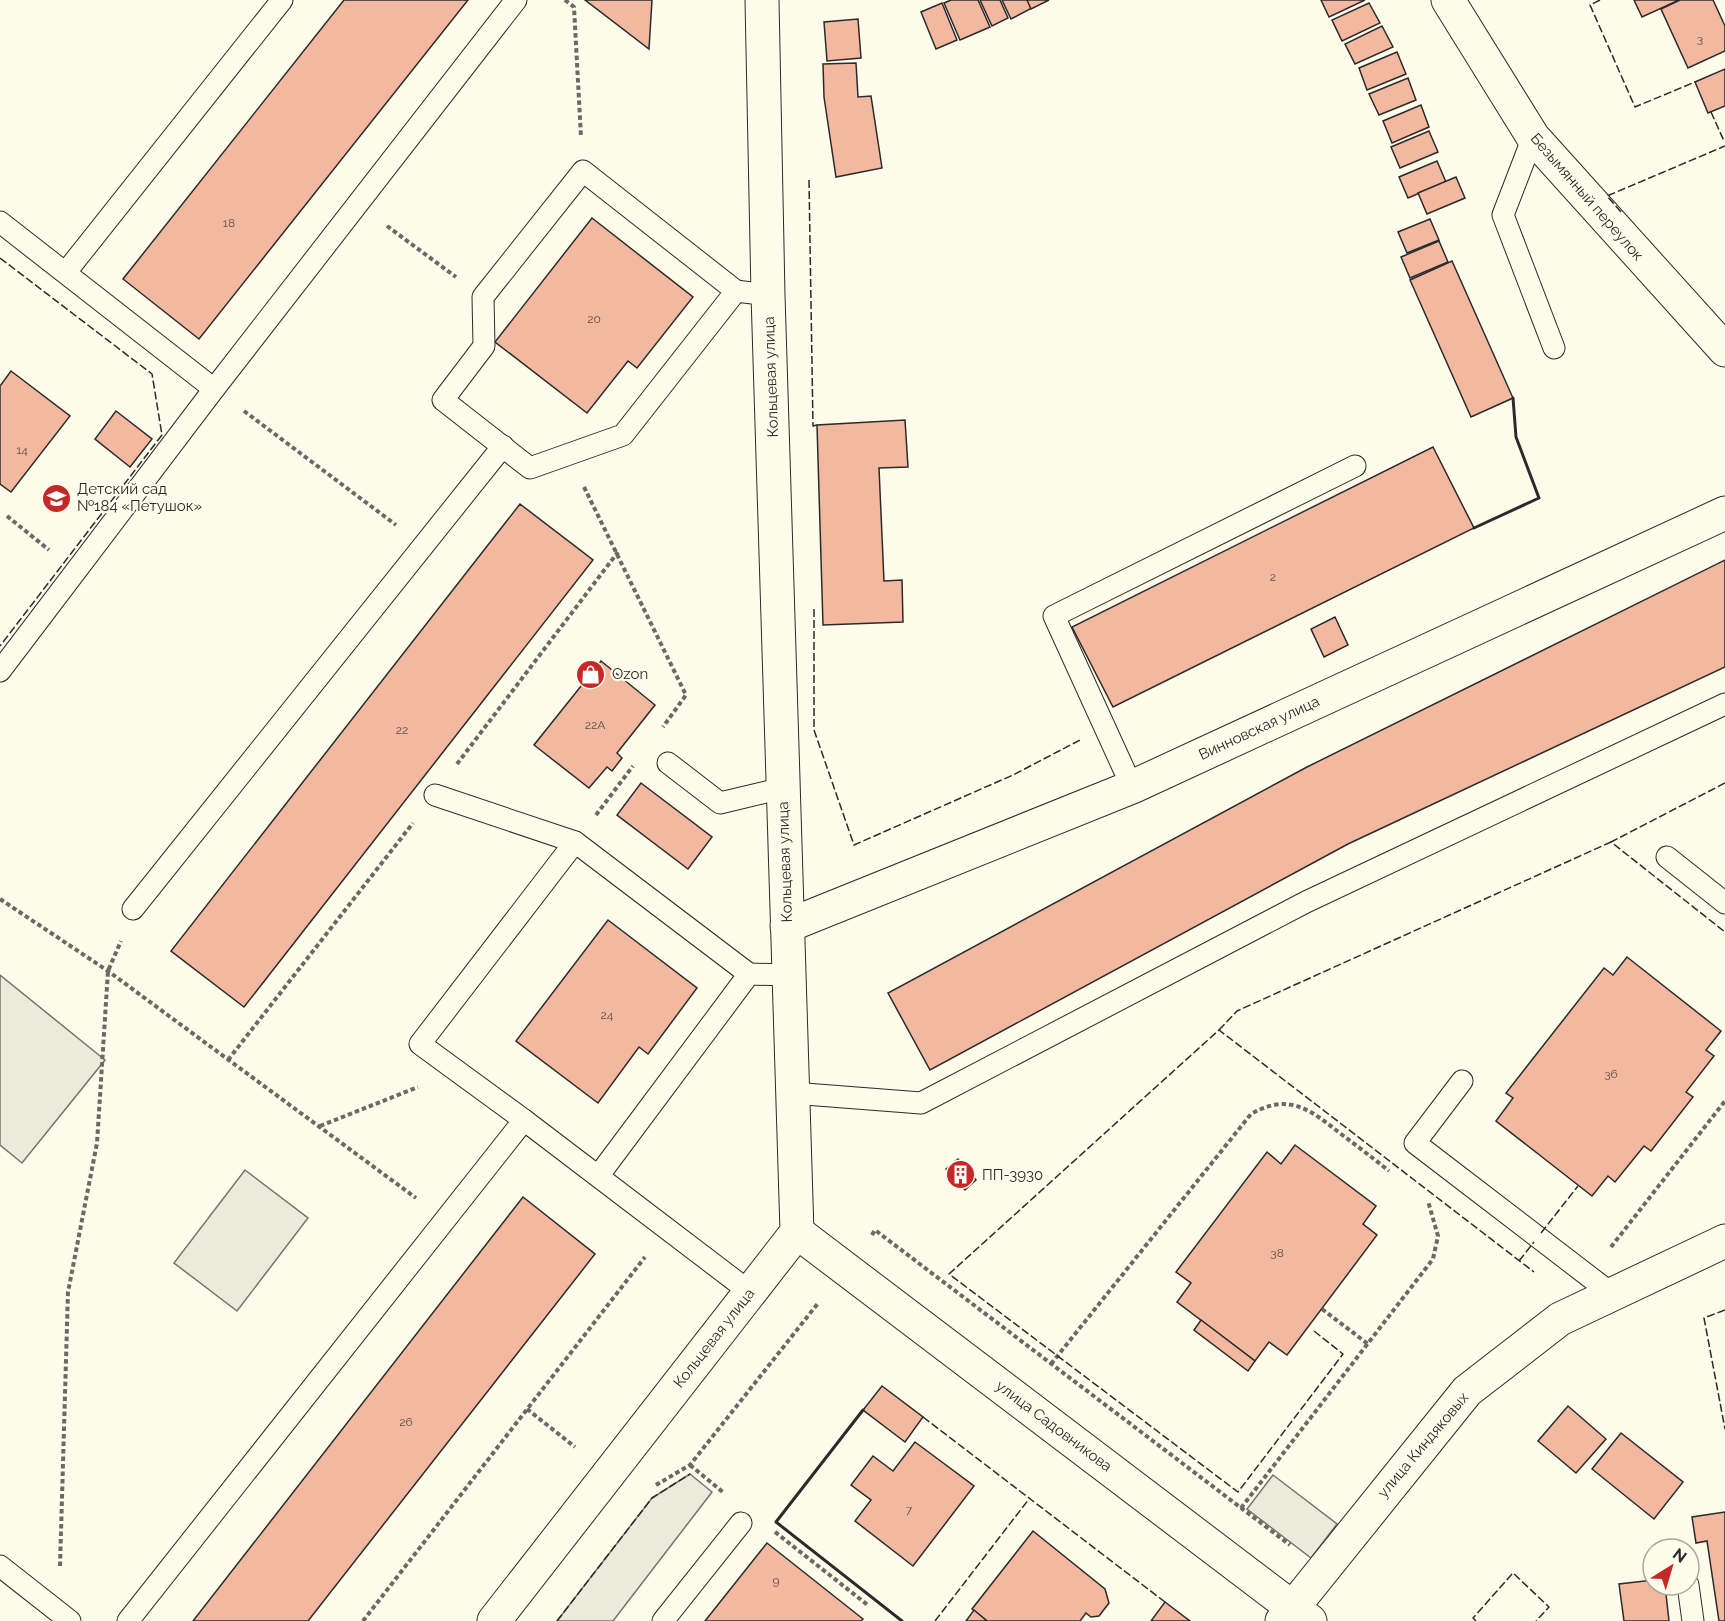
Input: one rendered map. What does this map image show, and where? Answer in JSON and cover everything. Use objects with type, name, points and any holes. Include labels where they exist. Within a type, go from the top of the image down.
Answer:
[{"type":"street","name":"Кольцевая улица","points":[[494,1621],[797,1232],[768,295],[762,0]]},
{"type":"street","name":"Безымянный переулок","points":[[1448,0],[1533,137],[1725,350]]},
{"type":"street","name":"Винновская улица","points":[[787,926],[1132,787],[1725,513]]},
{"type":"street","name":"улица Садовникова","points":[[797,1232],[1295,1616]]},
{"type":"street","name":"улица Киндяковых","points":[[1295,1616],[1322,1569],[1467,1391],[1600,1285],[1725,1241]]},
{"type":"lane","points":[[66,272],[282,0]]},
{"type":"lane","points":[[0,671],[214,388],[516,0]]},
{"type":"lane","points":[[1533,137],[1503,215],[1554,348]]},
{"type":"lane","points":[[736,291],[623,435],[530,468],[443,400],[484,346],[483,297],[583,171],[736,291],[768,295]]},
{"type":"lane","points":[[0,222],[214,388]]},
{"type":"lane","points":[[133,909],[503,446]]},
{"type":"lane","points":[[1132,787],[1054,616],[1355,466]]},
{"type":"lane","points":[[792,1093],[921,1103],[1306,902],[1725,704]]},
{"type":"lane","points":[[668,763],[720,803],[783,788]]},
{"type":"lane","points":[[435,795],[575,842],[749,974],[788,975]]},
{"type":"lane","points":[[575,842],[420,1044],[599,1175],[750,1292]]},
{"type":"lane","points":[[1667,857],[1725,903]]},
{"type":"lane","points":[[599,1175],[749,974]]},
{"type":"lane","points":[[1462,1080],[1414,1143],[1600,1285]]},
{"type":"lane","points":[[128,1621],[444,1218],[524,1120]]},
{"type":"lane","points":[[663,1621],[741,1522]]},
{"type":"lane","points":[[0,1566],[64,1617]]},
{"type":"lane","points":[[1690,1597],[1693,1621]]},
{"type":"path","points":[[565,0],[574,7],[583,171]]},
{"type":"path","points":[[358,204],[483,297]]},
{"type":"path","points":[[214,388],[424,545]]},
{"type":"path","points":[[568,454],[686,695],[659,732]]},
{"type":"path","points":[[7,516],[76,570]]},
{"type":"path","points":[[575,842],[638,759]]},
{"type":"path","points":[[0,899],[108,971],[444,1218]]},
{"type":"path","points":[[64,1617],[68,1292],[97,1143],[108,971],[133,909]]},
{"type":"path","points":[[319,1127],[457,1071]]},
{"type":"path","points":[[1600,1285],[1725,1101]]},
{"type":"path","points":[[1051,1364],[1240,1124],[1266,1105],[1289,1104],[1309,1109],[1393,1174]]},
{"type":"path","points":[[1241,1508],[1433,1259],[1438,1236],[1431,1203],[1421,1196]]},
{"type":"path","points":[[363,1621],[667,1228]]},
{"type":"path","points":[[881,1235],[1322,1569]]},
{"type":"path","points":[[1322,1309],[1368,1344]]},
{"type":"path","points":[[690,1465],[731,1498]]},
{"type":"path","points":[[768,1527],[869,1606]]},
{"type":"shaded area","points":[[0,975],[105,1060],[22,1163],[0,1145]]},
{"type":"shaded area","points":[[245,1170],[308,1218],[237,1311],[174,1263]]},
{"type":"shaded area","points":[[690,1474],[712,1492],[613,1621],[557,1621],[652,1498]]},
{"type":"shaded area","points":[[1273,1475],[1337,1524],[1311,1558],[1247,1509]]},
{"type":"building","points":[[344,0],[468,0],[199,339],[123,279]]},
{"type":"building","points":[[585,0],[652,0],[649,49]]},
{"type":"building","points":[[951,0],[978,0],[990,27],[960,40],[944,3]]},
{"type":"building","points":[[980,0],[1000,0],[1008,18],[992,26]]},
{"type":"building","points":[[1002,0],[1028,0],[1032,8],[1011,19]]},
{"type":"building","points":[[1027,0],[1049,0],[1031,9]]},
{"type":"building","points":[[1321,0],[1365,0],[1329,17]]},
{"type":"building","points":[[1634,0],[1679,0],[1642,17]]},
{"type":"building","points":[[1680,0],[1713,0],[1725,26],[1725,51],[1688,68],[1661,9]]},
{"type":"building","points":[[942,3],[957,40],[936,49],[921,12]]},
{"type":"building","points":[[1369,3],[1380,23],[1342,41],[1332,20]]},
{"type":"building","points":[[858,19],[861,58],[827,61],[824,22]]},
{"type":"building","points":[[1382,26],[1393,47],[1355,64],[1345,44]]},
{"type":"building","points":[[1397,52],[1406,74],[1367,90],[1359,68]]},
{"type":"building","points":[[856,63],[858,97],[871,96],[882,168],[836,177],[824,97],[823,64]]},
{"type":"building","points":[[1725,69],[1725,106],[1708,113],[1695,82]]},
{"type":"building","points":[[1408,78],[1416,100],[1379,115],[1369,94]]},
{"type":"building","points":[[1421,105],[1429,127],[1392,143],[1383,121]]},
{"type":"building","points":[[1429,131],[1438,152],[1400,168],[1391,147]]},
{"type":"building","points":[[1437,161],[1446,182],[1408,198],[1399,177]]},
{"type":"building","points":[[1456,177],[1465,198],[1427,214],[1418,193]]},
{"type":"building","points":[[592,218],[693,297],[637,368],[628,361],[587,413],[495,342]]},
{"type":"building","points":[[1430,219],[1439,240],[1407,253],[1398,232]]},
{"type":"building","points":[[1439,241],[1448,262],[1410,278],[1401,257]]},
{"type":"building","points":[[1452,261],[1513,398],[1471,417],[1410,280]]},
{"type":"building","points":[[11,371],[70,416],[11,492],[0,484],[0,386]]},
{"type":"building","points":[[116,411],[152,439],[130,467],[95,439]]},
{"type":"building","points":[[905,420],[908,467],[879,468],[884,581],[902,580],[903,622],[823,625],[817,425]]},
{"type":"building","points":[[1433,447],[1474,528],[1113,707],[1072,627]]},
{"type":"building","points":[[520,504],[593,560],[244,1007],[171,951]]},
{"type":"building","points":[[1725,560],[1725,667],[1348,844],[930,1070],[888,993],[1307,767]]},
{"type":"building","points":[[1335,617],[1348,645],[1324,657],[1311,629]]},
{"type":"building","points":[[601,661],[655,705],[617,753],[622,758],[612,771],[607,767],[589,788],[534,745]]},
{"type":"building","points":[[641,783],[712,837],[688,869],[617,815]]},
{"type":"building","points":[[608,920],[697,988],[648,1054],[639,1047],[598,1103],[516,1041]]},
{"type":"building","points":[[1627,957],[1721,1031],[1706,1050],[1714,1056],[1686,1092],[1693,1097],[1651,1151],[1644,1146],[1615,1182],[1608,1176],[1592,1196],[1496,1121],[1513,1098],[1506,1093],[1604,968],[1613,975]]},
{"type":"building","points":[[1295,1145],[1376,1206],[1363,1224],[1377,1235],[1287,1355],[1269,1342],[1255,1361],[1177,1302],[1191,1283],[1176,1272],[1267,1152],[1281,1164]]},
{"type":"building","name":"ПП-3930","points":[[958,1159],[976,1180],[965,1190],[946,1169]]},
{"type":"building","points":[[523,1197],[595,1254],[308,1621],[193,1621]]},
{"type":"building","points":[[1201,1320],[1255,1361],[1248,1371],[1194,1330]]},
{"type":"building","points":[[882,1386],[923,1417],[905,1442],[863,1410]]},
{"type":"building","points":[[1568,1406],[1606,1439],[1576,1473],[1538,1441]]},
{"type":"building","points":[[1621,1433],[1683,1482],[1654,1519],[1592,1469]]},
{"type":"building","points":[[915,1442],[974,1486],[913,1566],[855,1521],[871,1500],[851,1485],[873,1456],[893,1471]]},
{"type":"building","points":[[1725,1512],[1725,1621],[1719,1621],[1707,1541],[1701,1542],[1701,1537],[1695,1537],[1692,1517]]},
{"type":"building","points":[[1033,1531],[1105,1589],[1109,1603],[1099,1616],[1091,1617],[1086,1613],[1080,1621],[987,1621],[972,1609]]},
{"type":"building","points":[[767,1543],[863,1619],[861,1621],[705,1621]]},
{"type":"building","points":[[1641,1581],[1641,1597],[1666,1597],[1669,1621],[1624,1621],[1619,1584]]},
{"type":"building","points":[[1165,1602],[1190,1621],[1151,1621]]},
{"type":"building","points":[[974,1610],[987,1621],[966,1621]]},
{"type":"fence","points":[[1600,0],[1590,5],[1635,107],[1695,82]]},
{"type":"fence","points":[[1711,112],[1724,141]]},
{"type":"fence","points":[[1621,212],[1607,196],[1725,146]]},
{"type":"fence","points":[[809,180],[813,426],[817,425]]},
{"type":"fence","points":[[0,258],[152,374],[162,435],[0,646]]},
{"type":"fence","points":[[814,609],[814,730],[854,845],[1013,775],[1082,739]]},
{"type":"fence","points":[[1725,783],[1611,842],[1725,932]]},
{"type":"fence","points":[[1219,1030],[1237,1011],[1611,842]]},
{"type":"fence","points":[[1314,1331],[1343,1354],[1238,1492],[949,1274],[1219,1030],[1534,1272]]},
{"type":"fence","points":[[1541,1233],[1578,1186]]},
{"type":"fence","points":[[1519,1261],[1534,1242]]},
{"type":"fence","points":[[1725,1310],[1704,1318],[1725,1429]]},
{"type":"fence","points":[[923,1417],[1165,1602]]},
{"type":"fence","points":[[557,1621],[652,1498],[690,1474]]},
{"type":"fence","points":[[935,1621],[1029,1499]]},
{"type":"fence","points":[[1476,1621],[1473,1618],[1513,1573],[1549,1607],[1536,1621]]},
{"type":"wall","points":[[1474,528],[1539,498],[1516,437],[1513,398]]},
{"type":"wall","points":[[863,1410],[776,1522],[902,1621]]},
{"type":"place","name":"Детский сад №184 «Петушок»","points":[[56,498]]},
{"type":"place","name":"Ozon","points":[[591,674]]},
{"type":"place","name":"ПП-3930","points":[[961,1175]]}]
